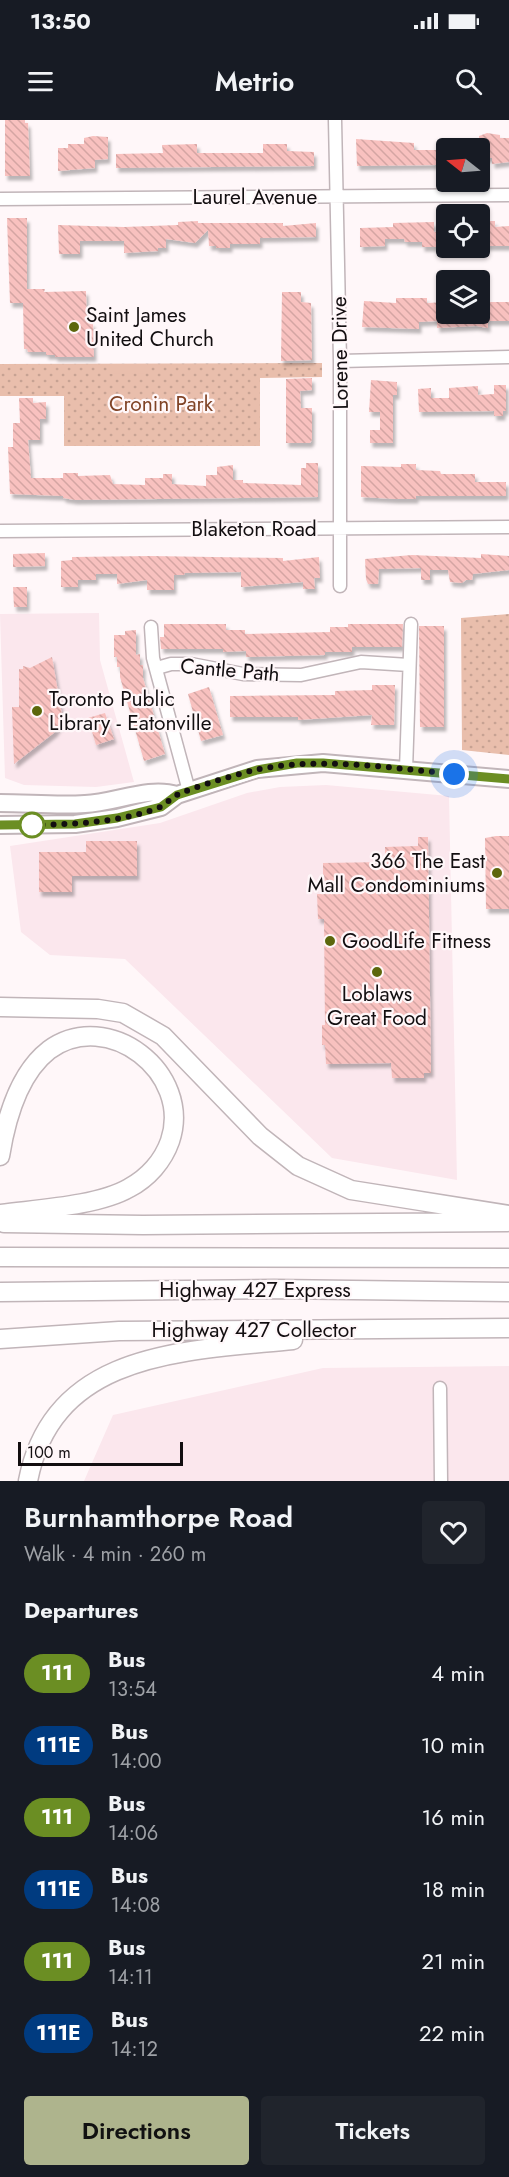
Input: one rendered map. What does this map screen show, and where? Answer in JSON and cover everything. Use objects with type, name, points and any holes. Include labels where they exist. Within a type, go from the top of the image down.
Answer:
[{"type":"highway","points":[[0,1007],[98,1009],[123,1013],[163,1036],[260,1136],[298,1166],[351,1190],[509,1215]]},
{"type":"highway","points":[[0,1156],[20,1088],[37,1062],[63,1042],[95,1037],[134,1048],[154,1065],[170,1093],[174,1117],[168,1145],[155,1167],[130,1188],[111,1196],[70,1205],[0,1214]]},
{"type":"highway","points":[[0,1223],[143,1225],[509,1222]]},
{"type":"highway","name":"Highway 427 Express","points":[[0,1257],[509,1257]]},
{"type":"highway","name":"Highway 427 Express","points":[[0,1292],[262,1289],[509,1292]]},
{"type":"highway","points":[[0,1327],[119,1331]]},
{"type":"highway","points":[[28,1481],[40,1442],[60,1410],[87,1386],[115,1370],[146,1359],[221,1347],[398,1328]]},
{"type":"highway","name":"Highway 427 Collector","points":[[0,1339],[119,1331],[509,1328]]},
{"type":"main road","points":[[0,825],[75,824],[117,818],[161,807],[183,793],[257,770],[297,763],[323,763],[509,779]]},
{"type":"main road","points":[[0,803],[84,804],[114,801],[161,790],[183,793]]},
{"type":"street","name":"Lorene Drive","points":[[335,120],[342,528],[340,586]]},
{"type":"street","name":"Laurel Avenue","points":[[0,199],[509,195]]},
{"type":"street","points":[[340,361],[509,357]]},
{"type":"street","name":"Blaketon Road","points":[[0,531],[509,527]]},
{"type":"street","points":[[406,770],[411,624]]},
{"type":"street","name":"Cantle Path","points":[[151,627],[151,648],[183,793]]},
{"type":"street","name":"Cantle Path","points":[[157,668],[171,664],[191,664],[243,674],[301,675],[361,662],[409,665]]},
{"type":"street","points":[[440,1388],[441,1481]]},
{"type":"shaded area","points":[[99,613],[100,660],[134,782],[96,787],[24,785],[5,778],[0,614]]},
{"type":"shaded area","points":[[326,785],[449,796],[457,1180],[332,1158],[125,959],[50,955],[21,932],[10,846],[160,823],[247,793],[280,787]]},
{"type":"shaded area","points":[[509,1366],[509,1481],[84,1481],[113,1415],[323,1368]]},
{"type":"green space","name":"Cronin Park","points":[[322,363],[322,377],[260,378],[260,446],[64,446],[64,396],[0,396],[0,364]]},
{"type":"green space","points":[[109,364],[147,364],[147,373],[110,374]]},
{"type":"green space","points":[[509,614],[509,755],[462,750],[461,618]]},
{"type":"building","points":[[5,120],[25,120],[25,123],[28,123],[30,176],[5,176]]},
{"type":"building","points":[[487,133],[500,135],[500,138],[509,138],[509,162],[492,164],[490,138],[479,138]]},
{"type":"building","points":[[108,137],[108,159],[95,160],[95,168],[58,171],[58,148],[68,148],[68,144],[84,144],[84,138]]},
{"type":"building","points":[[356,139],[414,143],[414,150],[436,150],[436,165],[357,166]]},
{"type":"building","points":[[197,144],[197,153],[263,153],[263,144],[287,144],[287,151],[314,152],[314,166],[116,168],[116,154],[163,153],[162,145]]},
{"type":"building","name":"Saint James United Church","points":[[7,218],[27,218],[27,289],[45,289],[44,292],[86,291],[87,322],[93,323],[94,357],[55,357],[55,355],[46,355],[46,352],[28,352],[24,349],[23,303],[10,303]]},
{"type":"building","points":[[198,221],[198,223],[283,223],[283,226],[316,223],[316,237],[260,238],[260,244],[230,244],[230,248],[216,248],[216,246],[209,246],[208,230],[195,243],[166,239],[166,248],[158,248],[158,251],[124,253],[124,241],[80,241],[80,254],[59,254],[58,225],[124,227],[178,225],[178,222]]},
{"type":"building","points":[[490,221],[495,221],[495,227],[509,226],[509,246],[490,246]]},
{"type":"building","points":[[434,222],[436,247],[422,247],[422,242],[405,242],[404,239],[385,239],[385,246],[360,247],[360,228],[393,227],[393,223]]},
{"type":"building","points":[[282,292],[301,292],[301,302],[311,303],[312,360],[281,361]]},
{"type":"building","points":[[396,298],[427,298],[427,303],[436,303],[436,321],[419,322],[419,329],[362,327],[364,301],[396,303]]},
{"type":"building","points":[[490,302],[509,302],[509,321],[490,321]]},
{"type":"building","points":[[437,324],[488,324],[488,328],[476,326],[437,328]]},
{"type":"building","points":[[312,378],[312,390],[300,391],[301,408],[312,408],[312,440],[310,443],[286,443],[286,379]]},
{"type":"building","points":[[371,380],[397,382],[397,395],[393,395],[393,443],[370,443],[370,430],[380,430],[380,412],[369,412]]},
{"type":"building","points":[[494,385],[506,385],[506,411],[503,411],[503,416],[494,416],[494,411],[419,412],[418,389],[431,388],[431,398],[449,398],[449,388],[478,386],[478,395],[494,394]]},
{"type":"building","points":[[19,398],[33,398],[33,403],[46,402],[46,419],[40,419],[40,440],[28,440],[31,478],[63,478],[63,473],[78,473],[78,476],[110,475],[113,484],[145,485],[145,478],[163,478],[163,474],[172,474],[172,484],[206,486],[206,475],[217,475],[217,467],[233,465],[233,480],[243,480],[243,483],[301,485],[301,468],[306,468],[306,463],[318,463],[318,497],[75,500],[63,498],[63,496],[10,494],[8,447],[13,447],[13,423],[20,423]]},
{"type":"building","points":[[401,464],[416,464],[416,470],[440,471],[441,474],[475,474],[475,482],[506,482],[506,496],[416,496],[416,499],[361,497],[361,466],[401,467]]},
{"type":"building","points":[[45,553],[45,566],[13,567],[13,554]]},
{"type":"building","points":[[481,554],[509,556],[509,570],[473,574],[472,580],[462,583],[450,582],[448,570],[430,570],[430,580],[421,580],[421,568],[379,569],[378,584],[368,584],[366,579],[365,559],[412,555],[481,558]]},
{"type":"building","points":[[72,557],[283,558],[283,561],[319,557],[320,578],[314,578],[315,589],[303,589],[303,582],[241,587],[241,572],[185,573],[174,575],[174,590],[147,590],[147,580],[117,584],[117,574],[96,574],[96,580],[78,580],[78,587],[61,587],[61,561],[72,560]]},
{"type":"building","points":[[13,587],[27,587],[27,607],[14,607]]},
{"type":"building","points":[[164,624],[226,624],[226,630],[245,630],[245,634],[330,632],[330,627],[348,627],[348,624],[403,624],[402,647],[352,647],[352,652],[325,652],[325,655],[246,657],[246,651],[161,649],[160,637],[164,637]]},
{"type":"building","points":[[419,626],[444,626],[444,727],[420,727]]},
{"type":"building","points":[[136,630],[136,655],[140,654],[143,678],[165,754],[144,761],[120,677],[120,667],[117,667],[117,657],[114,657],[114,635],[125,635],[125,631]]},
{"type":"building","name":"Toronto Public Library - Eatonville","points":[[52,657],[62,715],[60,724],[55,732],[14,764],[12,707],[19,707],[19,669],[23,669],[23,666],[30,668]]},
{"type":"building","points":[[372,685],[395,685],[394,725],[371,725],[372,715],[298,720],[298,717],[230,717],[230,696],[335,695],[335,691],[372,690]]},
{"type":"building","points":[[209,687],[223,735],[201,741],[188,694]]},
{"type":"building","points":[[105,713],[114,739],[96,745],[88,718]]},
{"type":"building","name":"366 The East Mall Condominiums","points":[[509,836],[509,909],[486,909],[485,838]]},
{"type":"building","name":"Loblaws Great Food","points":[[418,837],[428,837],[431,1073],[424,1073],[424,1078],[392,1078],[391,1063],[326,1064],[325,1045],[322,1045],[322,1025],[325,1025],[324,919],[318,919],[317,894],[323,894],[323,863],[385,862],[385,847],[418,846]]},
{"type":"building","points":[[86,841],[137,841],[137,876],[72,876],[72,892],[39,892],[39,852],[86,852]]},
{"type":"bus line","name":"111","points":[[0,825],[75,824],[117,818],[161,807],[177,795],[257,770],[308,762],[509,779]]},
{"type":"place","name":"Saint James United Church","points":[[74,327]]},
{"type":"place","name":"Toronto Public Library - Eatonville","points":[[37,711]]},
{"type":"place","name":"366 The East Mall Condominiums","points":[[497,873]]},
{"type":"place","name":"GoodLife Fitness","points":[[330,941]]},
{"type":"place","name":"Loblaws Great Food","points":[[377,972]]},
{"type":"route","points":[[32,825],[89,823],[146,812],[161,807],[177,795],[257,770],[297,763],[323,763],[454,774]]}]
